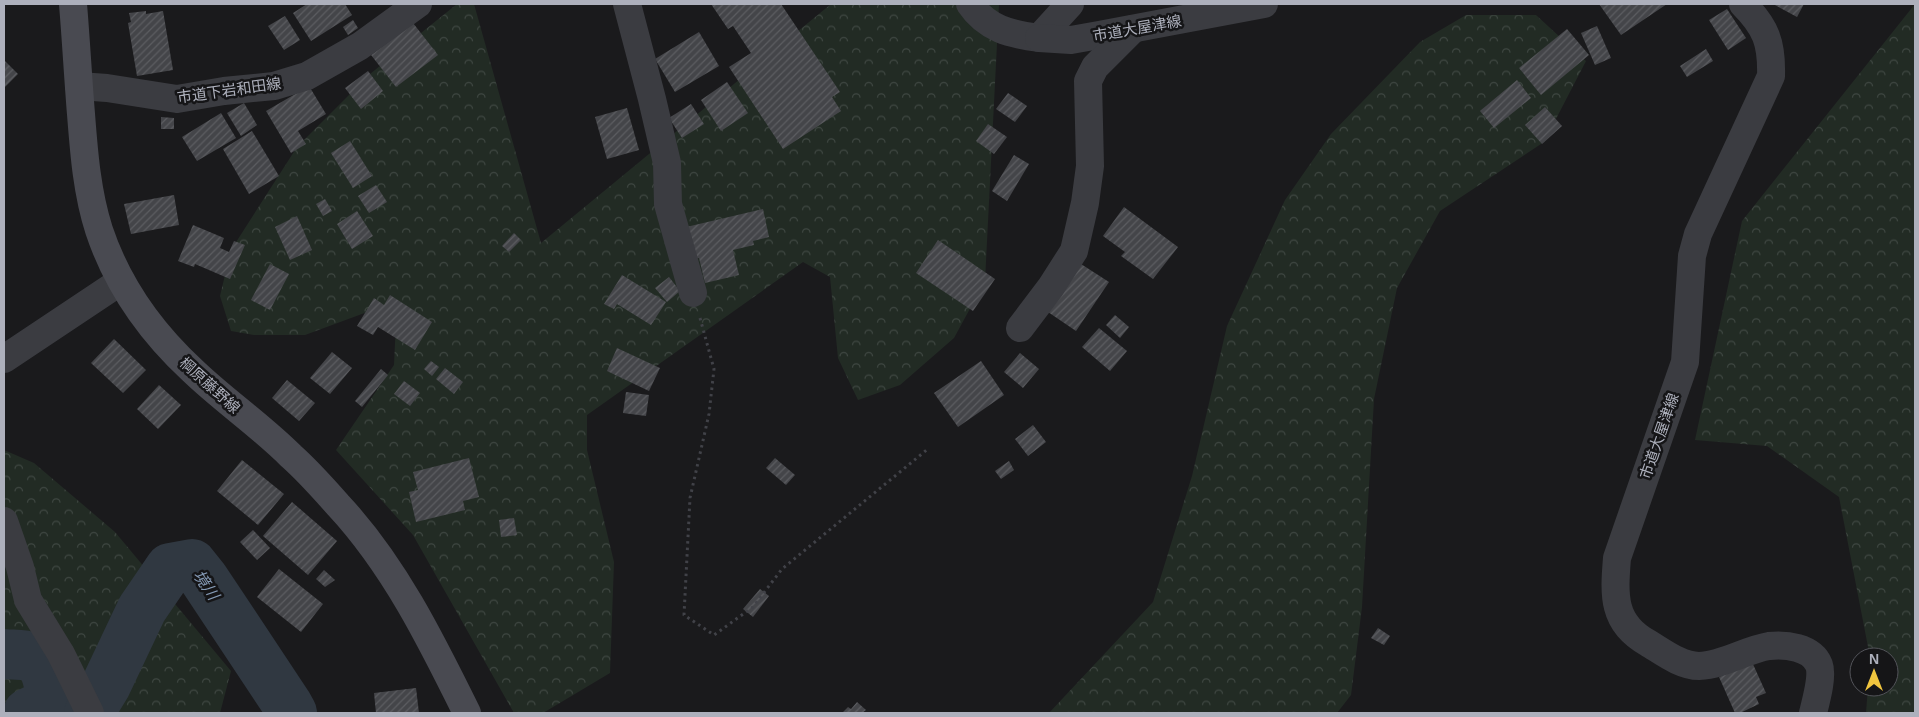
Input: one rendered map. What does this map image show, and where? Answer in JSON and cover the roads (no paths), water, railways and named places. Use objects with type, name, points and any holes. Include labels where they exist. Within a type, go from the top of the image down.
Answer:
[{"type":"main road","name":"棡原藤野線","points":[[73,4],[85,169],[99,230],[121,281],[150,326],[169,348],[291,455],[340,507],[377,554],[402,591],[425,629],[467,713]]},
{"type":"street","name":"市道下岩和田線","points":[[79,86],[107,88],[177,100],[224,91],[274,86],[307,76],[360,46],[418,4]]},
{"type":"street","points":[[627,4],[667,163],[668,204],[693,293]]},
{"type":"street","points":[[970,4],[978,15],[1010,34],[1038,38],[1070,4]]},
{"type":"street","name":"市道大屋津線","points":[[1038,38],[1071,40],[1264,4]]},
{"type":"street","name":"市道大屋津線","points":[[1743,4],[1758,19],[1767,36],[1772,59],[1771,76],[1760,96],[1698,234],[1692,256],[1684,362],[1617,558],[1616,598],[1618,611],[1624,625],[1632,633],[1682,663],[1698,666],[1717,664],[1768,646],[1786,646],[1803,650],[1814,658],[1819,665],[1817,696],[1812,713]]},
{"type":"street","points":[[1020,328],[1051,287],[1074,251],[1085,203],[1090,166],[1088,81],[1095,67],[1133,29]]},
{"type":"street","points":[[4,360],[121,281]]},
{"type":"street","points":[[4,521],[28,600],[60,654],[90,713]]},
{"type":"waterway","name":"境川","points":[[89,713],[106,685],[142,609],[170,568],[192,564],[204,579],[292,713]]},
{"type":"waterway","name":"境川","points":[[4,654],[21,655],[37,660],[47,676],[50,702],[28,713]]}]
